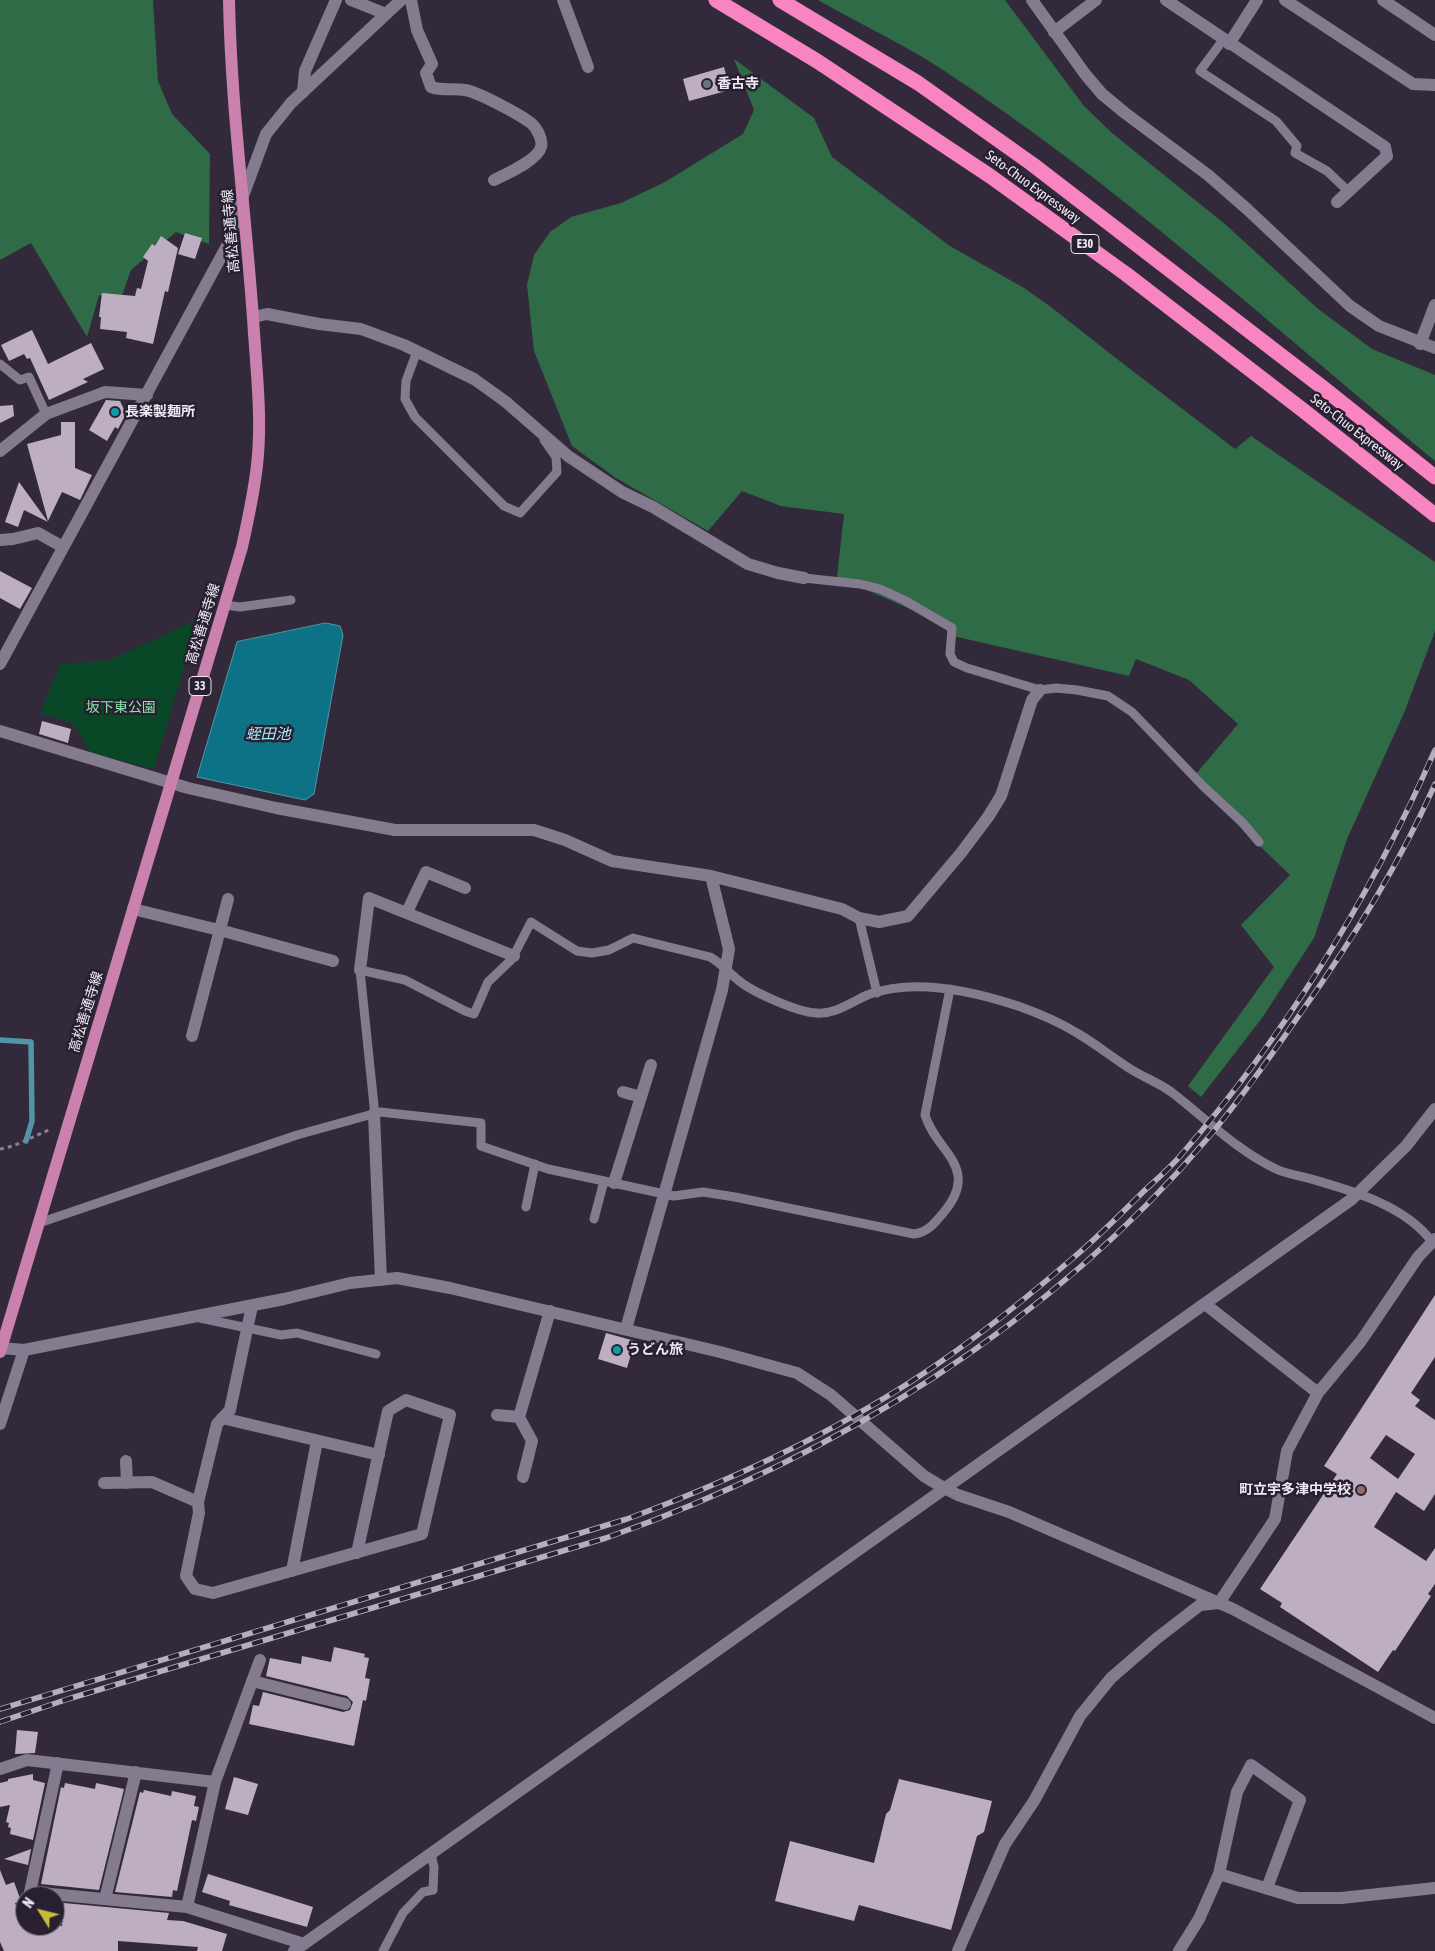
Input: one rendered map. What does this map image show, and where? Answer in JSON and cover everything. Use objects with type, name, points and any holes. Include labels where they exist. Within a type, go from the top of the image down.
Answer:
[{"type":"highway","name":"Seto-Chuo Expressway","points":[[716,0],[817,61],[990,176],[1126,274],[1435,514]]},
{"type":"highway","name":"Seto-Chuo Expressway","points":[[780,0],[918,83],[1032,164],[1322,387],[1435,477]]},
{"type":"main road","name":"高松善通寺線","points":[[1,1350],[225,605],[252,503],[258,464],[260,424],[253,317],[230,57],[229,0]]},
{"type":"street","points":[[303,92],[305,71],[336,0]]},
{"type":"street","points":[[351,0],[386,14]]},
{"type":"street","points":[[0,664],[229,242],[243,196],[266,134],[303,92],[401,0]]},
{"type":"street","points":[[412,0],[417,30],[432,64],[426,73],[430,86],[439,90],[466,90],[486,98],[532,124],[539,135],[541,147],[538,154],[527,163],[494,180]]},
{"type":"street","points":[[563,0],[588,67]]},
{"type":"street","points":[[1032,0],[1085,74],[1102,94],[1124,113],[1208,175],[1350,306],[1379,326],[1420,344],[1435,348]]},
{"type":"street","points":[[1054,32],[1096,0]]},
{"type":"street","points":[[1166,0],[1226,42],[1384,146],[1387,156],[1336,202]]},
{"type":"street","points":[[1226,42],[1257,0]]},
{"type":"street","points":[[1285,0],[1413,84],[1435,84]]},
{"type":"street","points":[[1383,0],[1435,35]]},
{"type":"street","points":[[1420,344],[1435,305]]},
{"type":"street","points":[[253,317],[267,314],[319,324],[361,328],[417,351],[474,379],[506,402],[568,456],[622,492],[654,506],[748,564],[804,578]]},
{"type":"street","points":[[0,451],[46,414],[105,392],[147,395]]},
{"type":"street","points":[[0,540],[38,533],[63,547]]},
{"type":"street","points":[[0,732],[171,783],[276,808],[395,830],[534,830],[565,840],[612,861],[711,876],[842,909],[860,918],[879,922],[908,916],[961,853],[1001,796],[1032,700],[1040,690]]},
{"type":"street","points":[[407,912],[426,872],[465,888]]},
{"type":"street","points":[[626,1329],[722,990],[729,949],[711,876]]},
{"type":"street","points":[[360,970],[369,898],[514,956]]},
{"type":"street","points":[[192,1036],[228,899]]},
{"type":"street","points":[[133,909],[220,930],[333,961]]},
{"type":"street","points":[[609,1182],[651,1065]]},
{"type":"street","points":[[622,1092],[641,1097]]},
{"type":"street","points":[[58,1763],[30,1892],[187,1907],[299,1947],[1352,1200],[1406,1146],[1435,1109]]},
{"type":"street","points":[[374,1114],[381,1280]]},
{"type":"street","points":[[958,1951],[1005,1844],[1034,1801],[1080,1716],[1111,1678],[1156,1639],[1200,1605],[1218,1603],[1274,1519],[1288,1451],[1318,1393],[1360,1341],[1418,1257],[1434,1240]]},
{"type":"street","points":[[1,1350],[24,1350],[252,1306],[350,1283],[397,1278],[550,1310],[626,1329],[797,1373],[831,1395],[924,1476],[944,1488],[958,1495],[1018,1516],[1233,1609],[1435,1718]]},
{"type":"street","points":[[1205,1304],[1318,1393]]},
{"type":"street","points":[[252,1306],[230,1410],[216,1424],[198,1502],[199,1513],[186,1576],[195,1589],[214,1593],[357,1553],[422,1534],[450,1415],[406,1400],[388,1411],[357,1553]]},
{"type":"street","points":[[523,1477],[532,1441],[519,1416],[550,1310]]},
{"type":"street","points":[[0,1424],[24,1350]]},
{"type":"street","points":[[497,1415],[519,1416]]},
{"type":"street","points":[[222,1418],[378,1455]]},
{"type":"street","points":[[292,1571],[318,1441]]},
{"type":"street","points":[[126,1461],[127,1483]]},
{"type":"street","points":[[104,1483],[152,1482],[198,1502]]},
{"type":"street","points":[[187,1907],[215,1782],[260,1660]]},
{"type":"street","points":[[252,1681],[345,1704]]},
{"type":"street","points":[[0,1769],[27,1760],[215,1782]]},
{"type":"street","points":[[1179,1951],[1199,1919],[1219,1874],[1237,1792],[1251,1765],[1300,1800],[1267,1888]]},
{"type":"street","points":[[105,1899],[136,1772]]},
{"type":"street","points":[[1219,1874],[1298,1898],[1341,1898],[1435,1888]]},
{"type":"lane","points":[[1226,42],[1200,71],[1276,122],[1297,146],[1295,153],[1327,171],[1348,192]]},
{"type":"lane","points":[[417,351],[406,381],[405,399],[415,417],[504,506],[520,513],[557,472],[556,456],[534,426]]},
{"type":"lane","points":[[0,364],[20,380],[29,377],[46,414]]},
{"type":"lane","points":[[804,578],[860,584],[880,589],[904,600],[952,628],[950,654],[954,662],[967,668],[1040,690],[1056,688],[1108,696],[1132,712],[1259,842]]},
{"type":"lane","points":[[225,605],[240,607],[291,600]]},
{"type":"lane","points":[[860,918],[877,992]]},
{"type":"lane","points":[[374,1114],[360,970],[405,980],[474,1014],[488,982],[514,956],[531,922],[577,951],[592,953],[609,950],[633,938],[710,957],[726,968],[739,981],[762,994],[799,1010],[818,1014],[838,1010],[877,992],[919,986],[950,989],[1016,1006],[1049,1018],[1070,1029],[1133,1071],[1172,1092],[1201,1117],[1277,1170],[1348,1190],[1394,1208],[1434,1240]]},
{"type":"lane","points":[[39,1223],[297,1135],[380,1112],[481,1123],[481,1146],[548,1169],[674,1196],[703,1192],[914,1234],[923,1233],[944,1212],[957,1191],[958,1177],[956,1165],[929,1128],[925,1115],[950,989]]},
{"type":"lane","points":[[526,1207],[535,1164]]},
{"type":"lane","points":[[594,1219],[609,1182]]},
{"type":"lane","points":[[195,1317],[281,1336],[297,1333],[376,1354]]},
{"type":"lane","points":[[383,1951],[403,1913],[423,1892],[433,1890],[434,1867],[431,1854]]},
{"type":"path","points":[[0,1149],[13,1146],[51,1129]]},
{"type":"green space","points":[[0,0],[153,0],[158,81],[172,114],[210,154],[209,244],[176,232],[131,270],[120,301],[99,295],[87,337],[31,243],[0,260]]},
{"type":"green space","points":[[818,0],[1005,0],[1084,106],[1112,133],[1226,225],[1317,308],[1372,349],[1435,375],[1435,461],[1193,257],[1069,159],[1005,112],[940,68]]},
{"type":"green space","points":[[734,59],[814,118],[832,157],[950,246],[1024,288],[1051,307],[1235,449],[1251,436],[1435,562],[1435,631],[1404,713],[1347,839],[1314,938],[1262,1018],[1201,1097],[1188,1086],[1274,967],[1241,925],[1290,875],[1191,780],[1238,724],[1189,680],[1136,659],[1129,676],[953,636],[942,623],[837,577],[844,514],[781,506],[742,491],[708,531],[616,478],[572,446],[534,351],[527,285],[534,255],[550,232],[571,217],[621,203],[665,182],[743,134],[754,110]]},
{"type":"green space","name":"坂下東公園","points":[[198,619],[154,769],[91,753],[73,723],[40,713],[60,664],[108,661]]},
{"type":"water","name":"蛭田池","points":[[326,623],[340,626],[343,635],[314,794],[305,800],[197,777],[237,642]]},
{"type":"building","name":"香古寺","points":[[724,67],[730,90],[689,101],[683,79]]},
{"type":"building","points":[[185,233],[202,238],[195,259],[178,254]]},
{"type":"building","points":[[161,236],[178,248],[168,292],[165,291],[153,344],[126,338],[127,332],[100,329],[101,317],[99,317],[102,293],[135,296],[137,288],[141,289],[148,261],[143,257],[152,244],[155,246]]},
{"type":"building","points":[[32,330],[48,364],[91,343],[104,369],[83,379],[88,382],[49,400],[30,358],[27,359],[24,354],[9,361],[1,345]]},
{"type":"building","name":"長楽製麺所","points":[[106,400],[120,401],[126,414],[118,429],[115,427],[107,441],[89,430]]},
{"type":"building","points":[[13,405],[14,416],[0,423],[0,406]]},
{"type":"building","points":[[61,422],[75,422],[75,468],[92,475],[80,500],[62,492],[48,521],[27,444],[61,435]]},
{"type":"building","points":[[19,482],[48,522],[24,510],[18,527],[5,522]]},
{"type":"building","points":[[0,571],[32,588],[20,609],[0,598]]},
{"type":"building","points":[[42,721],[71,729],[68,743],[39,734]]},
{"type":"building","name":"町立宇多津中学校","points":[[1435,1295],[1435,1357],[1411,1393],[1420,1400],[1415,1406],[1435,1420],[1435,1494],[1424,1511],[1396,1492],[1374,1527],[1426,1561],[1435,1548],[1435,1584],[1428,1594],[1431,1596],[1395,1651],[1393,1650],[1378,1672],[1280,1607],[1282,1603],[1260,1589],[1337,1474],[1324,1466]],"holes":[[[1386,1435],[1415,1454],[1398,1479],[1370,1458]]]},
{"type":"building","name":"うどん旅","points":[[606,1333],[635,1341],[627,1368],[598,1359]]},
{"type":"building","points":[[334,1647],[365,1654],[364,1657],[369,1658],[365,1678],[370,1679],[366,1701],[363,1700],[354,1746],[249,1724],[253,1705],[259,1706],[263,1692],[343,1712],[350,1710],[353,1702],[347,1696],[266,1676],[270,1658],[301,1664],[302,1656],[331,1662]]},
{"type":"building","points":[[17,1730],[38,1732],[35,1753],[15,1754]]},
{"type":"building","points":[[33,1774],[33,1780],[45,1783],[33,1840],[10,1834],[11,1828],[8,1827],[9,1823],[6,1822],[10,1805],[0,1807],[0,1783],[8,1781],[8,1779]]},
{"type":"building","points":[[234,1777],[258,1784],[248,1815],[225,1809]]},
{"type":"building","points":[[899,1779],[992,1801],[984,1832],[977,1836],[951,1930],[859,1905],[854,1921],[775,1901],[790,1841],[874,1863],[886,1814],[890,1810]]},
{"type":"building","points":[[65,1783],[95,1789],[96,1783],[124,1789],[99,1890],[41,1884],[61,1787],[64,1788]]},
{"type":"building","points":[[144,1790],[171,1796],[172,1791],[196,1796],[194,1806],[199,1807],[196,1821],[192,1820],[177,1891],[173,1890],[172,1897],[115,1892],[140,1792],[143,1793]]},
{"type":"building","points":[[31,1849],[28,1865],[4,1859]]},
{"type":"building","points":[[0,1870],[6,1885],[14,1882],[15,1886],[15,1936],[65,1936],[65,1903],[169,1913],[167,1920],[183,1921],[227,1934],[222,1951],[197,1951],[198,1947],[118,1941],[118,1951],[4,1951],[0,1942]]},
{"type":"building","points":[[208,1874],[313,1907],[307,1927],[229,1905],[230,1901],[202,1892]]},
{"type":"waterway","points":[[0,1040],[31,1042],[32,1121],[26,1141]]},
{"type":"railway","points":[[0,1709],[627,1519],[747,1470],[825,1432],[900,1389],[936,1365],[1006,1313],[1091,1242],[1181,1155],[1219,1109],[1291,1012],[1323,962],[1383,858],[1435,750]]},
{"type":"railway","points":[[0,1722],[68,1699],[606,1538],[691,1505],[774,1468],[855,1425],[933,1378],[1008,1326],[1079,1268],[1145,1206],[1207,1139],[1267,1061],[1356,931],[1406,844],[1435,784]]},
{"type":"place","name":"香古寺","points":[[707,84]]},
{"type":"place","name":"長楽製麺所","points":[[115,412]]},
{"type":"place","name":"うどん旅","points":[[617,1350]]},
{"type":"place","name":"町立宇多津中学校","points":[[1361,1490]]}]
